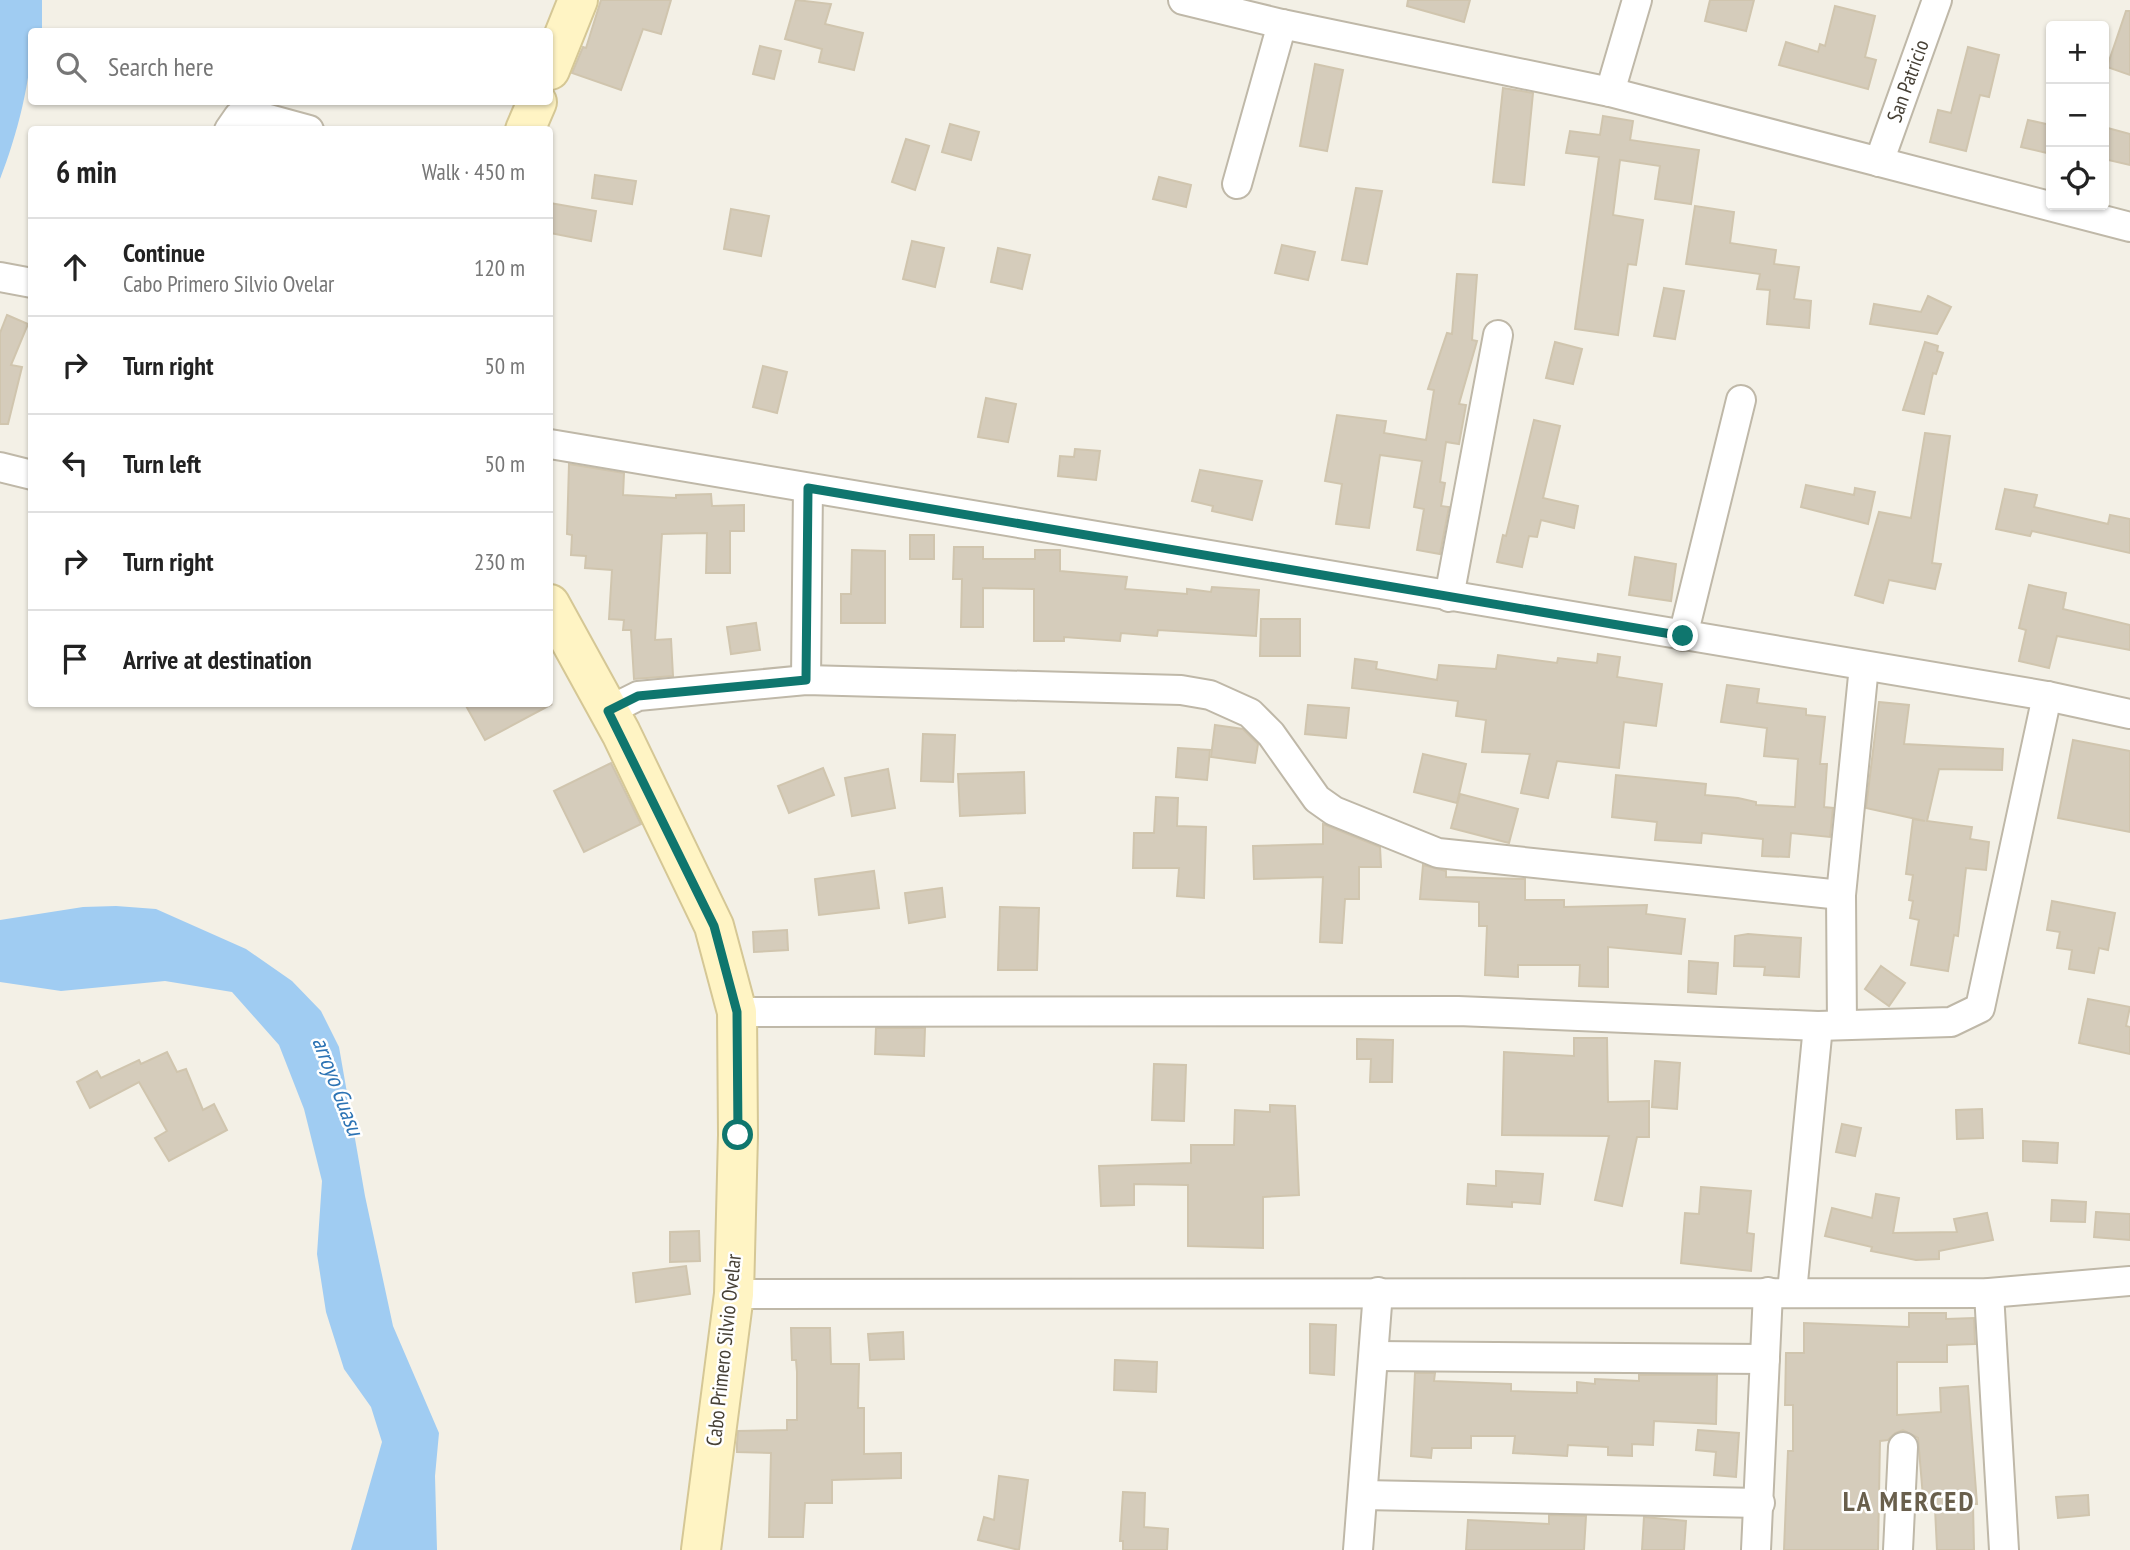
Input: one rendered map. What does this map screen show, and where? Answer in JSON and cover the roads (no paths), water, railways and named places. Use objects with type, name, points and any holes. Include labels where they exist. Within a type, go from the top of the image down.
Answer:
[{"type":"main road","points":[[553,62],[578,0]]},
{"type":"main road","points":[[527,126],[536,105]]},
{"type":"main road","name":"Cabo Primero Silvio Ovelar","points":[[553,610],[608,711],[714,926],[737,1012],[738,1135],[734,1294],[701,1550]]},
{"type":"street","points":[[1183,0],[1282,24],[1610,92],[2130,227]]},
{"type":"street","points":[[1610,92],[1637,0]]},
{"type":"street","name":"San Patricio","points":[[1879,162],[1937,0]]},
{"type":"street","points":[[1237,184],[1282,24]]},
{"type":"street","points":[[232,126],[238,117],[254,115],[294,126]]},
{"type":"street","points":[[0,277],[28,282]]},
{"type":"street","points":[[1449,597],[1499,335]]},
{"type":"street","points":[[1683,636],[1741,400]]},
{"type":"street","points":[[553,445],[2046,696],[2130,713]]},
{"type":"street","points":[[0,467],[28,474]]},
{"type":"street","points":[[806,680],[808,488]]},
{"type":"street","points":[[1756,1550],[1765,1359],[1830,1026],[1864,666]]},
{"type":"street","points":[[608,711],[638,696],[806,680],[1181,690],[1210,695],[1250,713],[1271,734],[1317,799],[1334,811],[1438,853],[1841,895]]},
{"type":"street","points":[[737,1012],[1458,1011],[1830,1026],[1951,1023],[1980,1008],[2046,696]]},
{"type":"street","points":[[734,1294],[1989,1293],[2130,1281]]},
{"type":"street","points":[[1359,1550],[1378,1293]]},
{"type":"street","points":[[1989,1293],[2004,1550]]},
{"type":"street","points":[[1374,1356],[1765,1359]]},
{"type":"street","points":[[1898,1550],[1903,1447]]},
{"type":"street","points":[[1363,1495],[1760,1503]]},
{"type":"water","points":[[0,0],[42,0],[42,28],[28,28],[28,74],[22,107],[0,179]]},
{"type":"water","name":"arroyo Guasu","points":[[83,907],[156,909],[246,949],[292,981],[321,1011],[339,1047],[365,1196],[393,1326],[439,1433],[435,1476],[437,1550],[351,1550],[382,1442],[371,1407],[344,1369],[326,1312],[317,1254],[322,1181],[304,1109],[279,1045],[232,992],[165,981],[61,991],[0,982],[0,920]]},
{"type":"district","name":"LA MERCED","points":[[1909,1501]]}]
